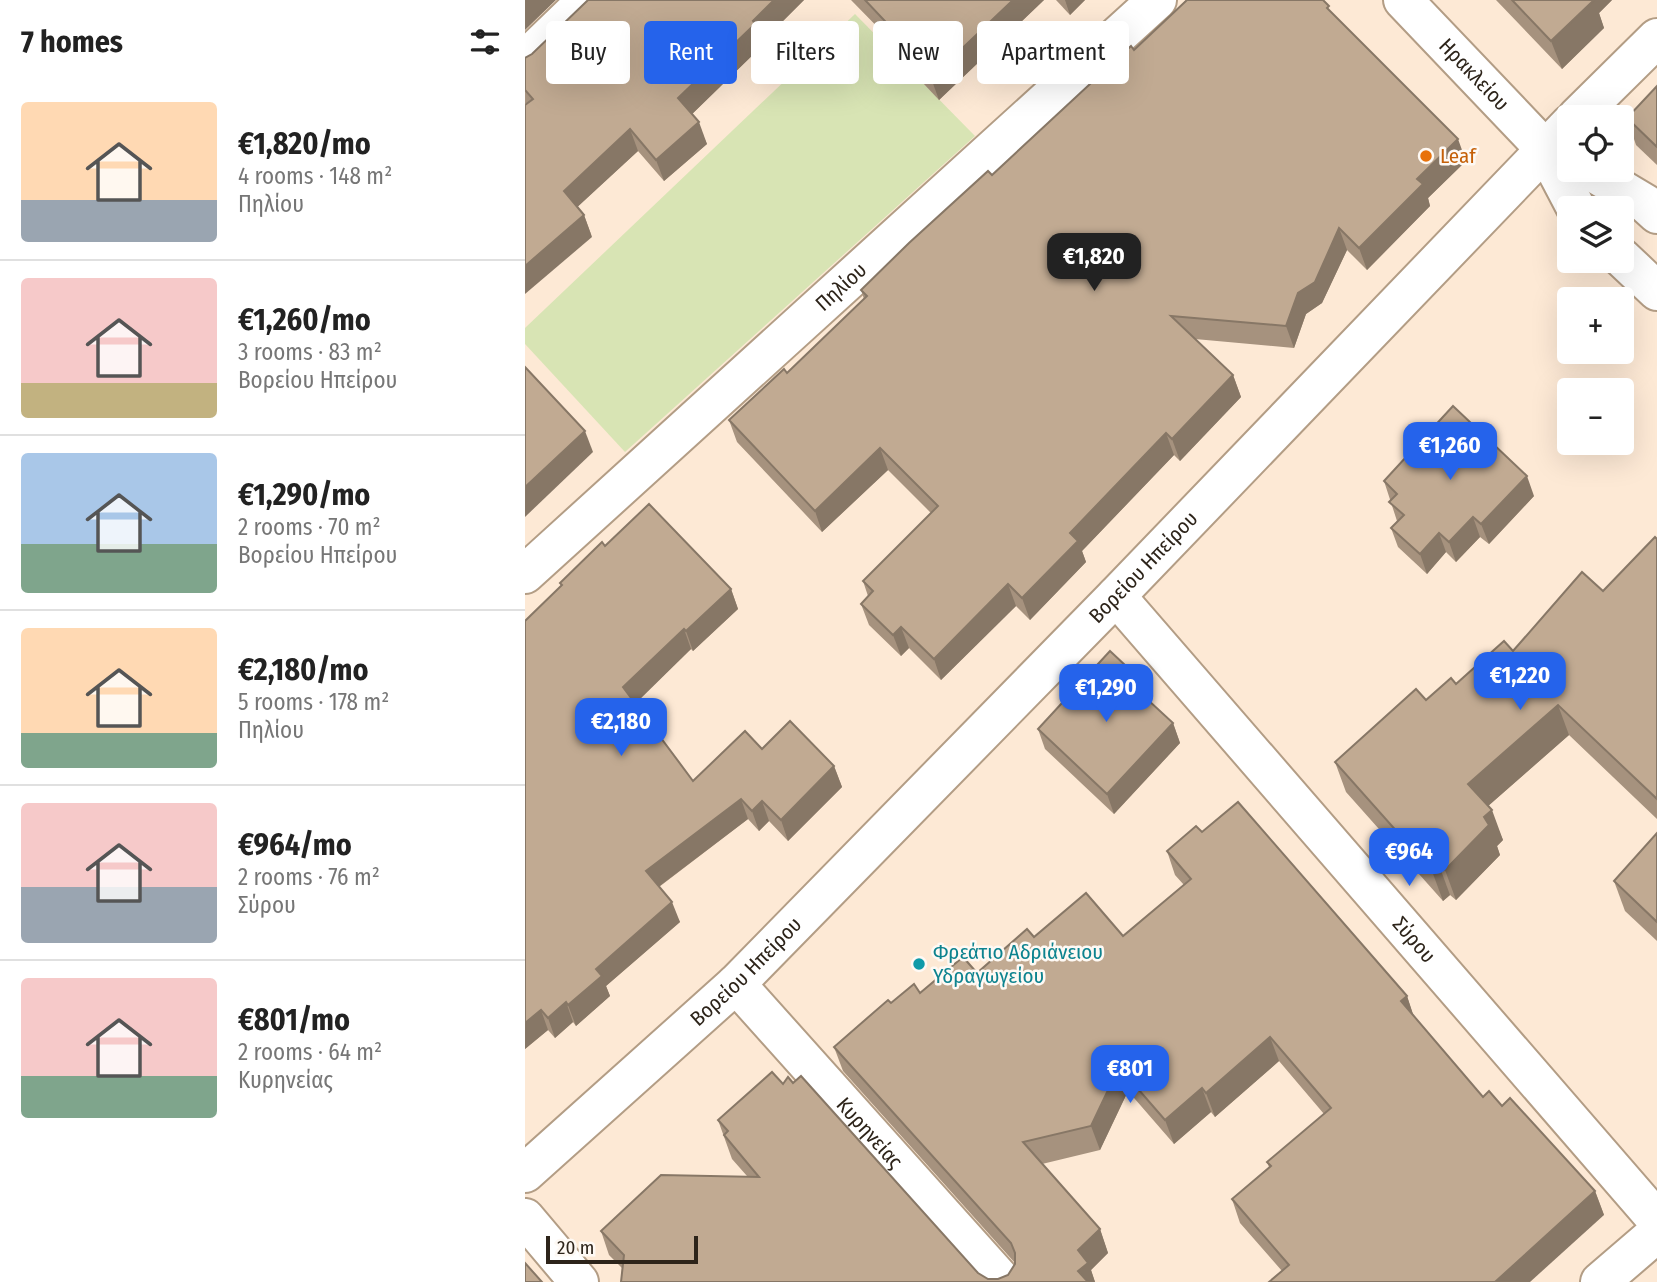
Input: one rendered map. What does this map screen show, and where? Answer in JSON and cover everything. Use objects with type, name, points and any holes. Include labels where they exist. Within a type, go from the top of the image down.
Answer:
[{"type":"street","points":[[525,60],[587,0]]},
{"type":"street","name":"Πηλίου","points":[[525,574],[1157,0]]},
{"type":"street","name":"Ηρακλείου","points":[[1403,0],[1557,139]]},
{"type":"street","points":[[1589,105],[1657,38]]},
{"type":"street","name":"Βορείου Ηπείρου","points":[[525,1173],[736,984],[1557,149]]},
{"type":"street","points":[[1609,182],[1646,204],[1657,214]]},
{"type":"street","points":[[1634,269],[1657,291]]},
{"type":"street","name":"Σύρου","points":[[1116,596],[1657,1220]]},
{"type":"street","name":"Κυρηνείας","points":[[736,984],[1003,1282]]},
{"type":"street","points":[[525,1218],[579,1282]]},
{"type":"street","points":[[1619,1276],[1657,1233]]},
{"type":"green space","points":[[855,14],[873,32],[873,84],[924,84],[975,136],[625,452],[525,344],[525,328],[781,84],[859,84],[859,21],[848,21]]},
{"type":"building","points":[[588,0],[774,0],[751,21],[751,28],[737,41],[737,21],[644,21],[644,84],[693,84],[678,98],[699,122],[656,160],[630,129],[564,191],[584,215],[525,266],[525,105],[533,99],[525,90],[525,58],[546,40],[546,84],[630,84],[630,21],[566,21]]},
{"type":"building","points":[[865,0],[1013,0],[991,21],[977,21],[977,34],[963,48],[963,21],[885,21]]},
{"type":"building","points":[[1187,0],[1323,0],[1329,6],[1327,8],[1458,139],[1417,179],[1423,184],[1359,248],[1339,228],[1315,282],[1298,293],[1286,326],[1171,316],[1233,375],[1172,439],[1166,433],[1070,533],[1078,541],[1022,598],[1008,584],[934,659],[901,627],[893,635],[861,604],[873,591],[863,581],[938,506],[880,448],[815,511],[729,420],[784,369],[787,373],[867,296],[861,290],[909,243],[988,171],[992,175],[1090,84],[1129,84],[1129,48],[1131,46],[1134,50]]},
{"type":"building","points":[[1512,0],[1594,0],[1551,41]]},
{"type":"building","points":[[1657,86],[1657,147],[1634,125],[1634,111]]},
{"type":"building","points":[[525,367],[585,431],[525,487]]},
{"type":"building","points":[[1453,406],[1527,476],[1481,524],[1473,517],[1449,542],[1439,533],[1420,554],[1391,528],[1404,515],[1389,502],[1397,494],[1384,481]]},
{"type":"building","points":[[649,504],[731,589],[623,687],[693,781],[745,731],[762,749],[790,721],[834,766],[781,820],[762,801],[752,811],[741,799],[646,871],[672,902],[596,969],[602,976],[568,1005],[566,1002],[548,1018],[541,1010],[525,1023],[525,621],[602,542],[605,546]]},
{"type":"building","points":[[1655,537],[1657,799],[1558,705],[1468,784],[1492,810],[1484,817],[1489,825],[1445,870],[1439,865],[1432,871],[1335,762],[1416,689],[1426,700],[1451,678],[1456,684],[1504,641],[1513,651],[1582,572],[1603,591]]},
{"type":"building","points":[[1110,651],[1142,681],[1135,688],[1173,723],[1107,794],[1038,729]]},
{"type":"building","points":[[1238,802],[1407,996],[1401,1001],[1483,1097],[1489,1091],[1502,1106],[1510,1098],[1595,1191],[1495,1282],[1269,1282],[1289,1265],[1232,1199],[1271,1166],[1267,1162],[1331,1108],[1270,1037],[1206,1093],[1202,1088],[1165,1120],[1119,1067],[1091,1126],[1023,1142],[1100,1229],[1078,1250],[1088,1263],[1078,1271],[1088,1282],[621,1282],[624,1255],[601,1231],[661,1175],[759,1177],[724,1135],[728,1131],[718,1120],[772,1072],[783,1084],[788,1077],[793,1083],[801,1076],[978,1273],[988,1279],[1008,1275],[1015,1264],[1011,1243],[834,1047],[888,1000],[891,1003],[914,984],[920,993],[963,957],[977,973],[1027,929],[1034,937],[1086,893],[1123,936],[1191,879],[1167,851],[1196,826],[1202,832]]},
{"type":"building","points":[[1657,833],[1657,922],[1614,881]]},
{"type":"building","points":[[525,1263],[542,1282],[525,1282]]},
{"type":"place","name":"Leaf","points":[[1426,156]]},
{"type":"place","name":"Φρεάτιο Αδριάνειου Υδραγωγείου","points":[[919,964]]}]
